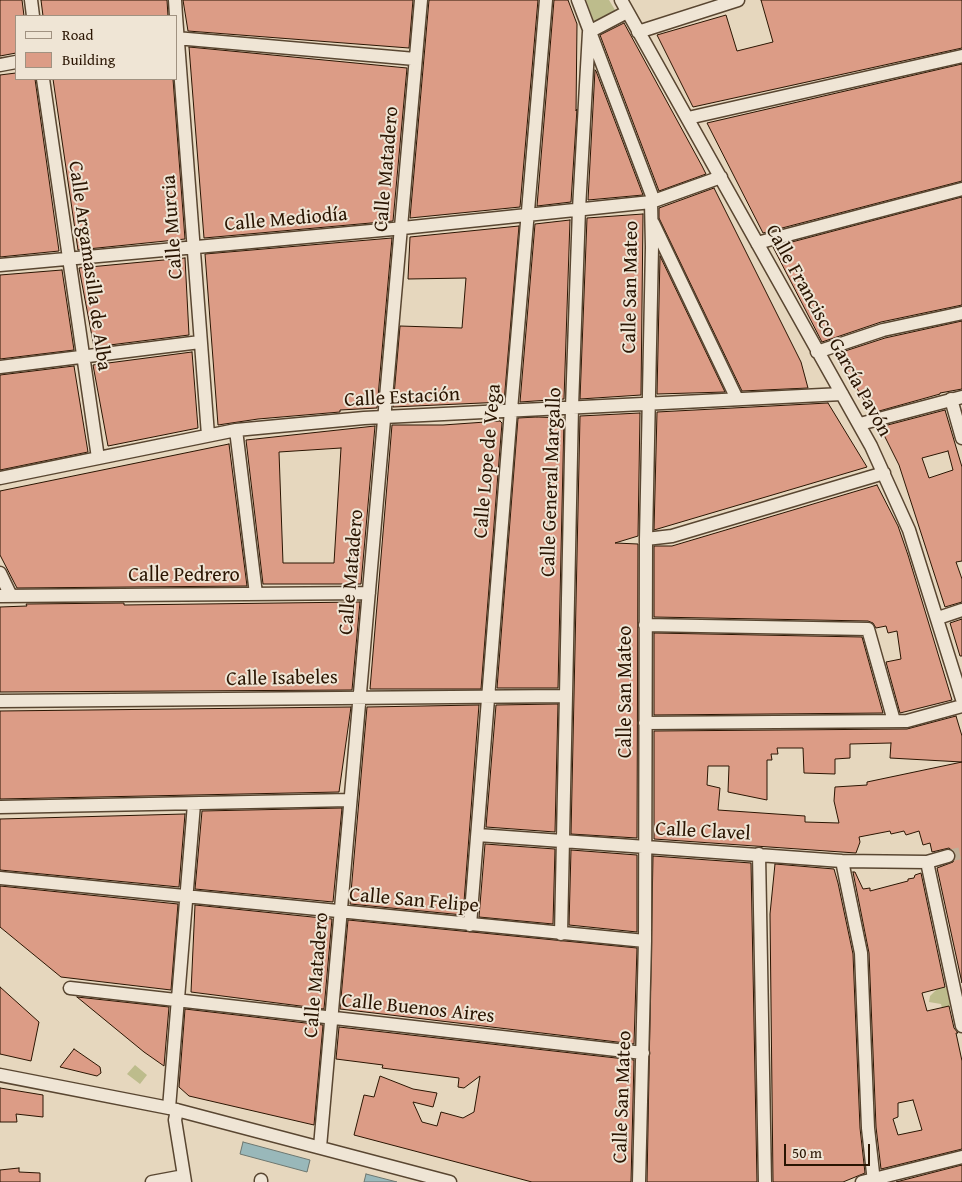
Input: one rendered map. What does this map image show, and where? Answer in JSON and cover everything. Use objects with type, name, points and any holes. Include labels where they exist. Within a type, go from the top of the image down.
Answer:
[{"type":"street","points":[[31,0],[34,15]]},
{"type":"street","name":"Calle Murcia","points":[[175,0],[176,15]]},
{"type":"street","name":"Calle Matadero","points":[[320,1147],[421,0]]},
{"type":"street","name":"Calle Lope de Vega","points":[[470,925],[487,697],[546,0]]},
{"type":"street","name":"Calle San Mateo","points":[[578,0],[653,202],[646,539],[644,1053],[640,1182]]},
{"type":"street","name":"Calle Francisco García Pavón","points":[[621,0],[817,352],[860,424],[884,473],[909,530],[962,699]]},
{"type":"street","points":[[638,32],[738,0]]},
{"type":"street","points":[[589,32],[627,12]]},
{"type":"street","name":"Calle General Margallo","points":[[561,934],[572,407],[579,209],[589,32]]},
{"type":"street","points":[[178,38],[415,59]]},
{"type":"street","name":"Calle Murcia","points":[[178,51],[208,435]]},
{"type":"street","points":[[688,118],[962,56]]},
{"type":"street","points":[[0,65],[15,62]]},
{"type":"street","name":"Calle Argamasilla de Alba","points":[[42,80],[98,458]]},
{"type":"street","name":"Calle Mediodía","points":[[0,264],[69,260],[653,202],[721,177]]},
{"type":"street","points":[[757,243],[962,189]]},
{"type":"street","points":[[652,219],[737,399]]},
{"type":"street","points":[[817,352],[883,330],[962,313]]},
{"type":"street","points":[[0,368],[200,342]]},
{"type":"street","name":"Calle Estación","points":[[0,478],[236,430],[385,417],[842,394]]},
{"type":"street","points":[[860,424],[957,398],[962,438]]},
{"type":"street","points":[[236,430],[256,594]]},
{"type":"street","points":[[646,539],[672,536],[884,473]]},
{"type":"street","points":[[0,573],[6,596]]},
{"type":"street","name":"Calle Pedrero","points":[[6,596],[369,593]]},
{"type":"street","points":[[938,618],[962,610]]},
{"type":"street","points":[[645,624],[868,629],[894,721]]},
{"type":"street","name":"Calle Isabeles","points":[[0,701],[360,696],[565,696]]},
{"type":"street","points":[[645,723],[907,721],[962,706]]},
{"type":"street","points":[[0,807],[350,800]]},
{"type":"street","points":[[152,1182],[184,1179],[173,1109],[178,1001],[194,804]]},
{"type":"street","name":"Calle Clavel","points":[[478,835],[842,861],[927,862],[948,856]]},
{"type":"street","points":[[759,854],[765,1182]]},
{"type":"street","points":[[842,861],[861,953],[870,1181],[962,1157]]},
{"type":"street","points":[[927,862],[962,1024]]},
{"type":"street","name":"Calle San Felipe","points":[[0,878],[645,942]]},
{"type":"street","name":"Calle Buenos Aires","points":[[70,988],[644,1053]]},
{"type":"street","points":[[0,1075],[173,1109],[450,1182]]},
{"type":"shaded area","points":[[586,0],[609,0],[615,10],[594,22]]},
{"type":"shaded area","points":[[947,987],[951,1006],[942,1008],[941,1004],[929,1002],[930,996],[937,989]]},
{"type":"shaded area","points":[[135,1065],[147,1075],[140,1084],[127,1074]]},
{"type":"water","points":[[243,1142],[310,1160],[307,1172],[240,1154]]},
{"type":"water","points":[[366,1174],[397,1182],[364,1182]]},
{"type":"building","points":[[0,0],[22,0],[24,15],[15,15],[15,53],[0,56]]},
{"type":"building","points":[[41,0],[167,0],[168,15],[43,15]]},
{"type":"building","points":[[183,0],[413,0],[409,48],[188,31]]},
{"type":"building","points":[[429,0],[538,0],[520,207],[410,218]]},
{"type":"building","points":[[554,0],[568,0],[577,24],[576,111],[577,109],[571,202],[537,206]]},
{"type":"building","points":[[761,0],[962,0],[962,48],[693,107],[657,35],[726,15],[737,51],[773,42]]},
{"type":"building","points":[[624,23],[706,174],[659,191],[600,35]]},
{"type":"building","points":[[189,47],[407,68],[393,221],[204,238]]},
{"type":"building","points":[[962,64],[962,181],[763,233],[707,123]]},
{"type":"building","points":[[596,71],[643,195],[588,200]]},
{"type":"building","points":[[15,73],[15,80],[35,80],[59,251],[0,257],[0,75]]},
{"type":"building","points":[[53,80],[173,80],[185,239],[78,250]]},
{"type":"building","points":[[714,188],[801,362],[808,388],[742,391],[659,218],[659,208]]},
{"type":"building","points":[[962,197],[962,305],[881,322],[822,342],[773,247]]},
{"type":"building","points":[[643,214],[641,395],[580,399],[587,218]]},
{"type":"building","points":[[570,220],[564,399],[520,402],[535,224]]},
{"type":"building","points":[[519,226],[504,402],[393,407],[400,326],[462,328],[466,278],[408,279],[410,237]]},
{"type":"building","points":[[392,238],[377,408],[340,410],[340,412],[258,419],[218,425],[205,254]]},
{"type":"building","points":[[660,256],[725,392],[657,394]]},
{"type":"building","points":[[185,258],[189,335],[94,347],[79,268]]},
{"type":"building","points":[[62,270],[74,350],[0,359],[0,275]]},
{"type":"building","points":[[962,321],[962,389],[940,393],[872,413],[836,354],[885,338]]},
{"type":"building","points":[[192,352],[198,428],[108,446],[93,365]]},
{"type":"building","points":[[74,366],[88,452],[0,470],[0,375]]},
{"type":"building","points":[[828,403],[867,467],[654,530],[657,412]]},
{"type":"building","points":[[945,410],[962,467],[962,561],[956,562],[962,579],[962,602],[945,607],[899,465],[880,427]],"holes":[[[948,451],[953,470],[929,478],[922,458]]]},
{"type":"building","points":[[640,413],[638,536],[615,543],[638,544],[637,838],[571,834],[580,416]]},
{"type":"building","points":[[518,418],[564,418],[558,688],[497,688]]},
{"type":"building","points":[[500,421],[502,423],[481,689],[370,689],[392,425],[443,425]]},
{"type":"building","points":[[375,426],[361,584],[263,584],[246,440]],"holes":[[[341,448],[334,563],[283,563],[279,452]]]},
{"type":"building","points":[[229,444],[247,586],[17,588],[0,555],[0,491]]},
{"type":"building","points":[[877,485],[898,526],[952,700],[900,713],[886,662],[901,659],[897,631],[888,633],[886,626],[876,628],[873,623],[868,621],[654,617],[654,546],[672,546]]},
{"type":"building","points":[[360,602],[352,690],[0,692],[0,607],[27,606],[26,604],[124,603],[124,605]]},
{"type":"building","points":[[962,619],[962,656],[960,656],[950,623]]},
{"type":"building","points":[[654,633],[862,637],[883,713],[654,715]]},
{"type":"building","points":[[558,704],[555,832],[486,827],[496,705]]},
{"type":"building","points":[[479,705],[463,915],[350,904],[367,707]]},
{"type":"building","points":[[351,707],[339,792],[0,799],[0,711]]},
{"type":"building","points":[[956,716],[962,736],[962,762],[962,983],[937,868],[953,862],[956,854],[949,848],[932,852],[930,843],[923,845],[919,831],[906,835],[904,831],[891,834],[890,831],[859,837],[860,842],[856,853],[654,839],[654,731],[907,729]],"holes":[[[891,743],[890,758],[962,762],[867,782],[867,785],[835,787],[834,801],[839,823],[805,822],[805,816],[718,810],[720,788],[707,785],[708,766],[729,766],[728,792],[767,800],[767,760],[772,760],[771,754],[778,754],[777,748],[803,748],[804,773],[835,774],[835,759],[850,758],[850,744]]]},
{"type":"building","points":[[342,808],[333,902],[195,889],[202,811]]},
{"type":"building","points":[[185,814],[179,887],[0,870],[0,819]]},
{"type":"building","points":[[485,844],[555,849],[553,924],[479,917]]},
{"type":"building","points":[[571,850],[637,855],[637,932],[569,925]]},
{"type":"building","points":[[653,856],[751,863],[757,1182],[647,1182]]},
{"type":"building","points":[[775,864],[834,869],[838,883],[853,954],[860,1128],[865,1173],[843,1182],[773,1182],[770,914]]},
{"type":"building","points":[[853,872],[855,872],[863,889],[870,888],[870,891],[908,881],[908,879],[914,878],[915,875],[921,873],[945,987],[922,993],[927,1011],[949,1006],[954,1028],[958,1033],[956,1033],[962,1061],[962,1149],[881,1169],[876,1127],[869,953]],"holes":[[[913,1100],[922,1130],[898,1135],[893,1119],[898,1117],[898,1103]]]},
{"type":"building","points":[[0,886],[178,904],[171,990],[61,977],[0,927]]},
{"type":"building","points":[[195,905],[332,919],[324,1009],[191,992]]},
{"type":"building","points":[[348,920],[637,948],[634,1044],[340,1009]]},
{"type":"building","points":[[0,987],[39,1022],[31,1061],[0,1054]]},
{"type":"building","points":[[77,997],[169,1007],[164,1066],[144,1052]]},
{"type":"building","points":[[185,1009],[323,1025],[314,1125],[189,1096],[179,1087]]},
{"type":"building","points":[[339,1027],[634,1060],[631,1182],[532,1182],[354,1135],[364,1095],[374,1097],[380,1076],[413,1089],[437,1093],[433,1107],[413,1102],[422,1122],[437,1126],[441,1112],[463,1118],[474,1112],[480,1076],[464,1088],[458,1087],[459,1078],[382,1068],[383,1065],[336,1059]]},
{"type":"building","points":[[74,1049],[100,1067],[101,1073],[97,1076],[60,1067]]},
{"type":"building","points":[[0,1088],[43,1095],[43,1117],[16,1114],[17,1122],[0,1122]]},
{"type":"building","points":[[962,1165],[962,1182],[896,1182]]},
{"type":"building","points":[[19,1168],[19,1172],[40,1173],[40,1182],[0,1182],[0,1170]]},
{"type":"tunnel","points":[[948,856],[962,853]]}]
